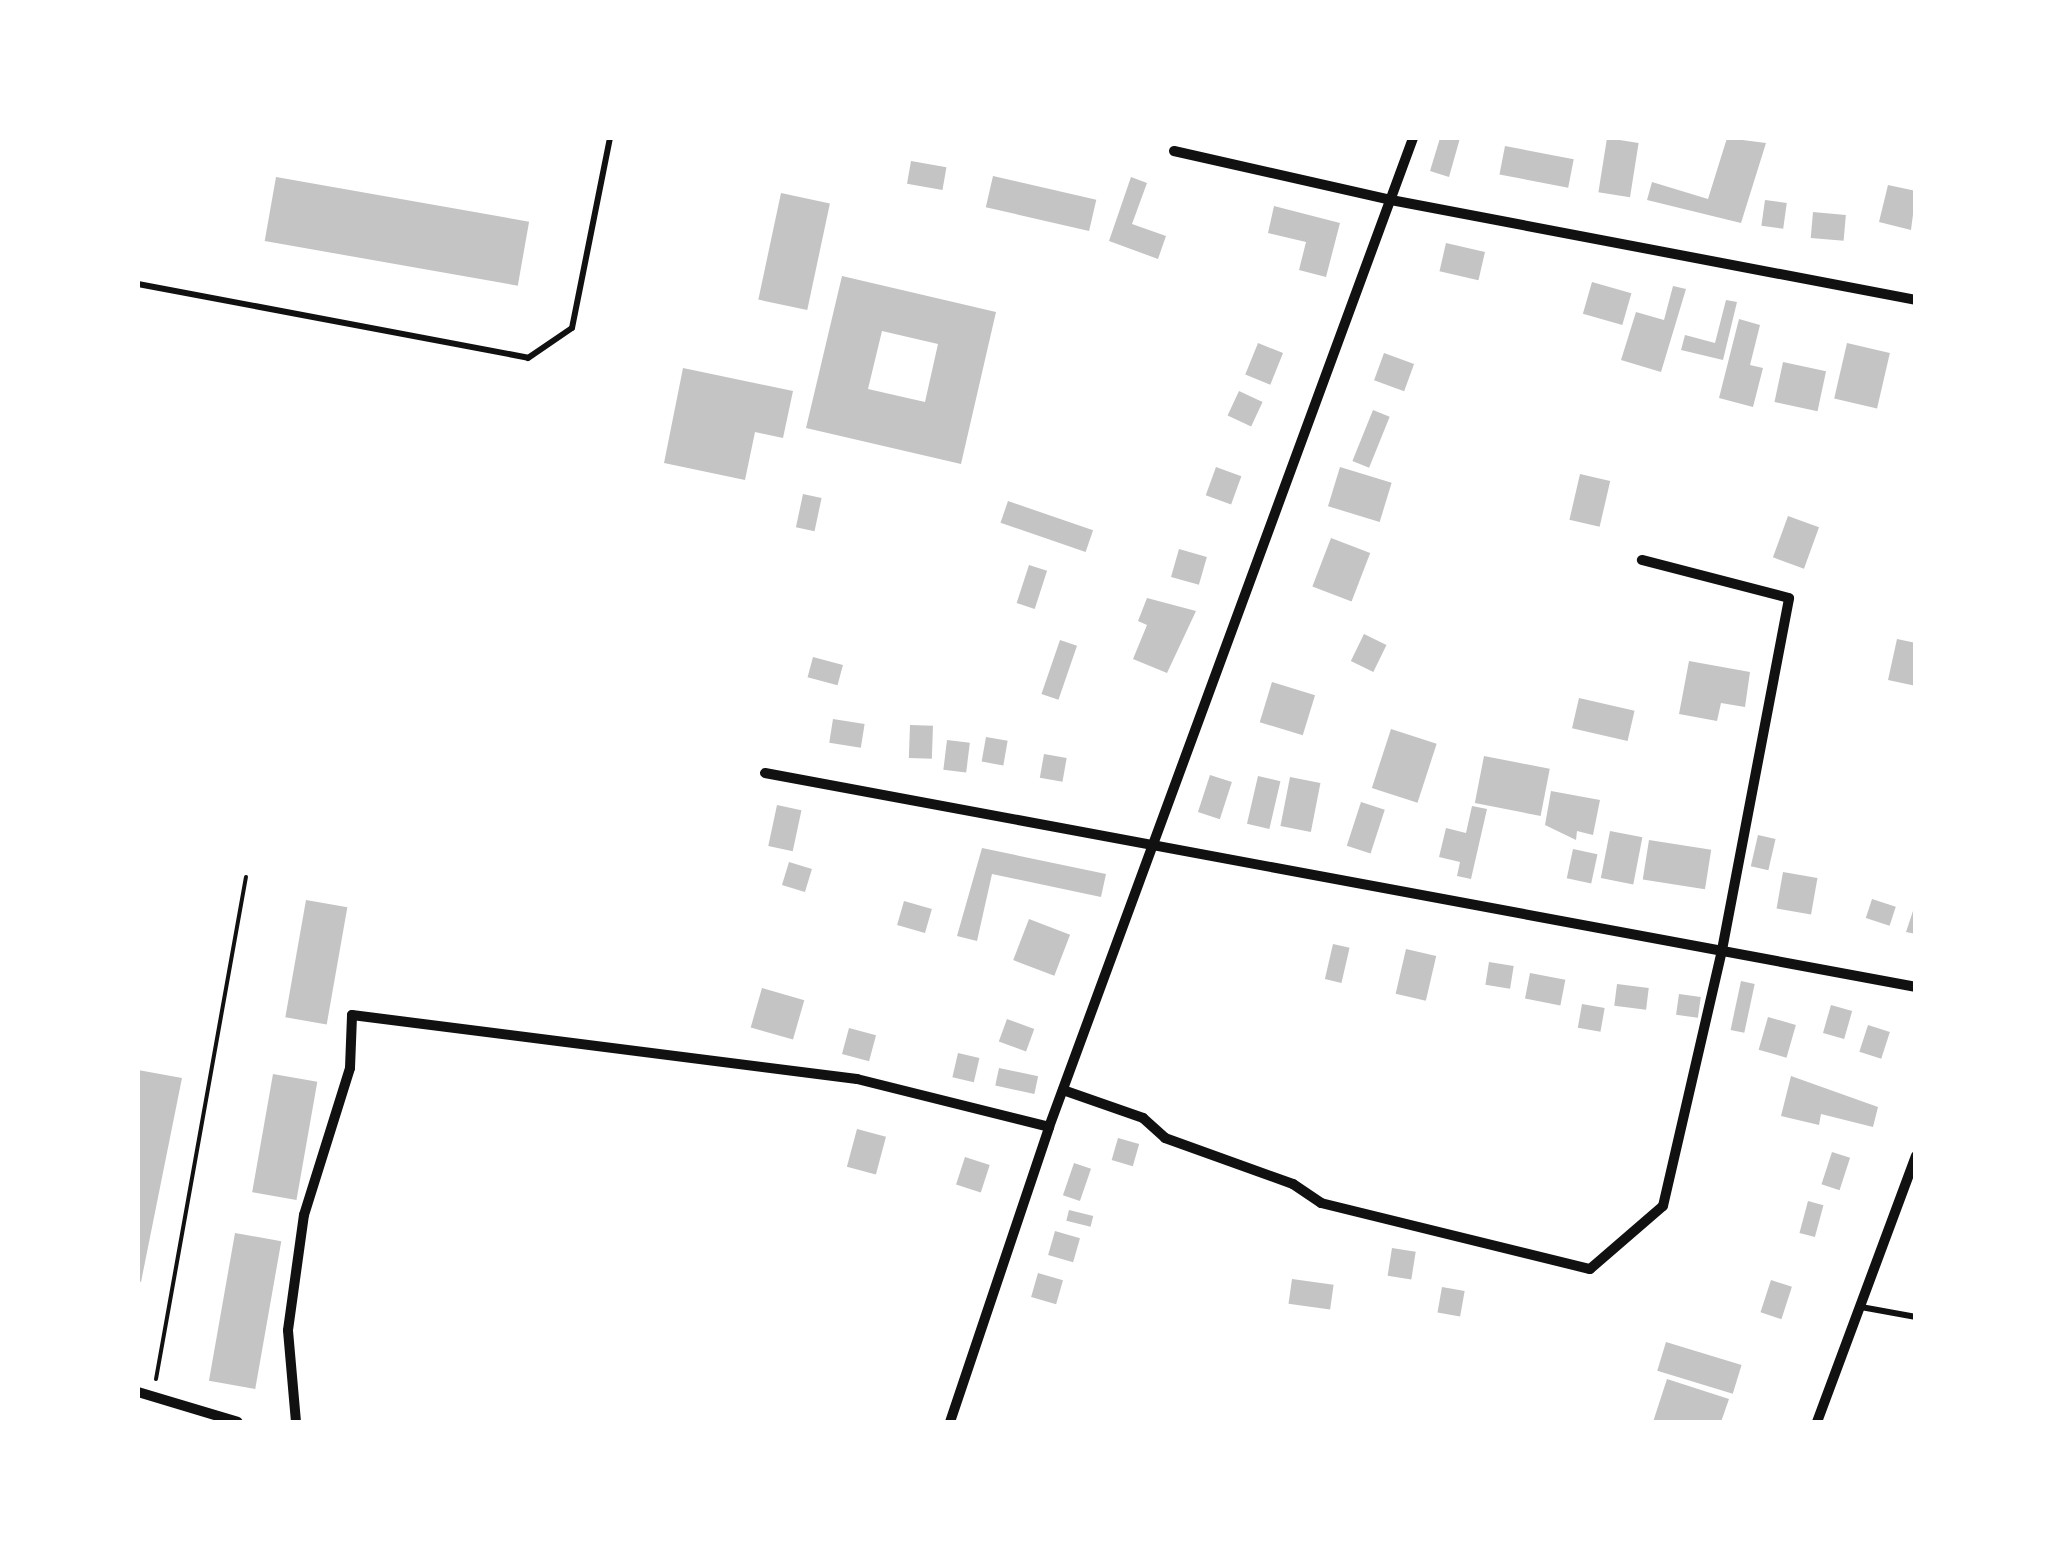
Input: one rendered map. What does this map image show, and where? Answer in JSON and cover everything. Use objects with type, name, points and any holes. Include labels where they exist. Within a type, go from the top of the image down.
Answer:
[{"type":"street","points":[[950,1422],[1049,1127],[1157,842],[1412,138]]},
{"type":"street","points":[[1174,150],[1391,200],[1916,300]]},
{"type":"street","points":[[1063,1090],[1143,1118],[1165,1138],[1294,1184],[1321,1204],[1590,1269],[1663,1206],[1722,950],[1789,598],[1642,560]]},
{"type":"street","points":[[766,773],[1157,842],[1916,987]]},
{"type":"street","points":[[296,1422],[288,1330],[304,1216],[350,1068],[352,1015],[857,1079],[1049,1127]]},
{"type":"street","points":[[1817,1422],[1916,1156]]},
{"type":"street","points":[[138,1392],[238,1422]]},
{"type":"lane","points":[[138,284],[528,358],[572,328],[610,138]]},
{"type":"lane","points":[[1860,1307],[1916,1317]]},
{"type":"path","points":[[153,1395],[246,877]]},
{"type":"building","points":[[1440,138],[1460,138],[1449,177],[1430,171]]},
{"type":"building","points":[[1607,138],[1639,143],[1630,197],[1598,192]]},
{"type":"building","points":[[1727,138],[1766,143],[1741,223],[1647,200],[1652,182],[1708,199]]},
{"type":"building","points":[[1505,146],[1574,159],[1568,188],[1499,174]]},
{"type":"building","points":[[911,161],[946,167],[942,190],[907,184]]},
{"type":"building","points":[[993,176],[1096,200],[1089,231],[986,207]]},
{"type":"building","points":[[276,177],[529,222],[518,286],[265,241]]},
{"type":"building","points":[[1131,177],[1147,183],[1132,224],[1166,236],[1158,259],[1109,241]]},
{"type":"building","points":[[1888,185],[1916,191],[1911,230],[1879,222]]},
{"type":"building","points":[[781,193],[830,203],[807,310],[758,300]]},
{"type":"building","points":[[1765,200],[1787,203],[1783,229],[1761,226]]},
{"type":"building","points":[[1274,206],[1340,223],[1326,277],[1299,270],[1306,242],[1268,233]]},
{"type":"building","points":[[1813,212],[1846,215],[1844,241],[1811,238]]},
{"type":"building","points":[[1446,243],[1485,252],[1478,280],[1439,271]]},
{"type":"building","points":[[842,276],[996,312],[961,464],[806,428]],"holes":[[[882,331],[938,344],[925,402],[868,389]]]},
{"type":"building","points":[[1592,282],[1631,293],[1622,325],[1583,314]]},
{"type":"building","points":[[1673,286],[1686,289],[1661,372],[1621,360],[1636,312],[1664,320]]},
{"type":"building","points":[[1726,300],[1737,302],[1723,360],[1681,350],[1685,335],[1715,343]]},
{"type":"building","points":[[1739,319],[1760,325],[1750,365],[1763,368],[1753,407],[1719,398]]},
{"type":"building","points":[[1258,343],[1283,353],[1270,385],[1245,375]]},
{"type":"building","points":[[1847,343],[1890,353],[1877,408],[1834,399]]},
{"type":"building","points":[[1384,353],[1414,364],[1404,391],[1374,380]]},
{"type":"building","points":[[1783,362],[1826,371],[1818,411],[1774,402]]},
{"type":"building","points":[[683,368],[793,391],[783,438],[755,432],[745,480],[664,463]]},
{"type":"building","points":[[1239,391],[1263,402],[1251,426],[1228,415]]},
{"type":"building","points":[[1373,410],[1390,417],[1369,468],[1352,461]]},
{"type":"building","points":[[1216,467],[1241,476],[1231,504],[1206,495]]},
{"type":"building","points":[[1340,467],[1392,483],[1380,522],[1328,506]]},
{"type":"building","points":[[1580,474],[1610,481],[1600,527],[1569,520]]},
{"type":"building","points":[[803,494],[822,498],[815,531],[796,527]]},
{"type":"building","points":[[1008,501],[1093,530],[1086,552],[1001,523]]},
{"type":"building","points":[[1788,516],[1819,527],[1804,569],[1773,557]]},
{"type":"building","points":[[1331,538],[1370,553],[1352,602],[1312,587]]},
{"type":"building","points":[[1179,549],[1207,557],[1199,585],[1171,577]]},
{"type":"building","points":[[1029,565],[1047,571],[1035,609],[1017,603]]},
{"type":"building","points":[[1147,598],[1196,611],[1167,673],[1133,659],[1147,625],[1138,621]]},
{"type":"building","points":[[1364,634],[1386,645],[1373,672],[1351,661]]},
{"type":"building","points":[[1897,639],[1916,643],[1916,686],[1888,680]]},
{"type":"building","points":[[1060,640],[1077,646],[1058,700],[1041,694]]},
{"type":"building","points":[[813,657],[843,665],[838,685],[808,677]]},
{"type":"building","points":[[1689,661],[1750,672],[1745,707],[1721,703],[1717,721],[1679,714]]},
{"type":"building","points":[[1272,682],[1315,695],[1303,735],[1260,722]]},
{"type":"building","points":[[1579,698],[1635,711],[1628,741],[1572,728]]},
{"type":"building","points":[[833,719],[865,724],[861,748],[829,743]]},
{"type":"building","points":[[910,725],[933,726],[932,759],[909,758]]},
{"type":"building","points":[[1391,729],[1437,744],[1417,803],[1372,788]]},
{"type":"building","points":[[986,737],[1008,741],[1003,765],[982,762]]},
{"type":"building","points":[[947,740],[970,743],[966,773],[943,770]]},
{"type":"building","points":[[1044,754],[1067,758],[1062,782],[1040,778]]},
{"type":"building","points":[[1484,756],[1550,769],[1541,816],[1475,803]]},
{"type":"building","points":[[1210,775],[1232,782],[1220,819],[1198,812]]},
{"type":"building","points":[[1258,776],[1280,781],[1269,829],[1247,824]]},
{"type":"building","points":[[1290,777],[1320,783],[1311,832],[1280,826]]},
{"type":"building","points":[[1551,791],[1600,800],[1593,835],[1577,831],[1576,840],[1545,825]]},
{"type":"building","points":[[1361,802],[1385,810],[1371,853],[1347,846]]},
{"type":"building","points":[[777,805],[801,810],[793,851],[768,846]]},
{"type":"building","points":[[1472,806],[1487,809],[1471,879],[1457,876],[1460,862],[1439,857],[1446,828],[1466,833]]},
{"type":"building","points":[[1610,831],[1642,837],[1633,884],[1601,878]]},
{"type":"building","points":[[1758,835],[1776,839],[1768,870],[1751,866]]},
{"type":"building","points":[[1649,840],[1711,850],[1705,889],[1643,880]]},
{"type":"building","points":[[982,848],[1106,874],[1101,897],[992,874],[977,941],[957,936]]},
{"type":"building","points":[[1573,849],[1597,854],[1591,884],[1567,878]]},
{"type":"building","points":[[789,862],[812,869],[805,892],[782,885]]},
{"type":"building","points":[[1783,872],[1817,878],[1811,915],[1777,908]]},
{"type":"building","points":[[1872,899],[1896,907],[1890,926],[1866,918]]},
{"type":"building","points":[[306,900],[347,907],[327,1024],[285,1017]]},
{"type":"building","points":[[904,901],[932,909],[925,933],[897,925]]},
{"type":"building","points":[[1916,902],[1916,934],[1906,932]]},
{"type":"building","points":[[1029,919],[1070,935],[1054,976],[1013,960]]},
{"type":"building","points":[[1333,944],[1350,948],[1341,983],[1325,979]]},
{"type":"building","points":[[1406,949],[1436,956],[1426,1001],[1396,994]]},
{"type":"building","points":[[1489,962],[1514,966],[1510,989],[1485,985]]},
{"type":"building","points":[[1530,973],[1565,980],[1560,1005],[1525,999]]},
{"type":"building","points":[[1741,981],[1755,984],[1744,1033],[1731,1030]]},
{"type":"building","points":[[1617,984],[1649,988],[1646,1010],[1614,1006]]},
{"type":"building","points":[[762,988],[804,1000],[793,1040],[751,1027]]},
{"type":"building","points":[[1679,994],[1701,997],[1698,1018],[1676,1015]]},
{"type":"building","points":[[1582,1004],[1605,1008],[1600,1032],[1578,1028]]},
{"type":"building","points":[[1831,1005],[1852,1011],[1844,1039],[1823,1033]]},
{"type":"building","points":[[1768,1017],[1796,1025],[1787,1058],[1759,1050]]},
{"type":"building","points":[[1007,1019],[1034,1029],[1026,1051],[999,1042]]},
{"type":"building","points":[[1868,1025],[1890,1032],[1881,1059],[1859,1052]]},
{"type":"building","points":[[849,1028],[876,1035],[869,1061],[842,1054]]},
{"type":"building","points":[[958,1053],[979,1058],[974,1082],[952,1077]]},
{"type":"building","points":[[999,1068],[1038,1076],[1034,1094],[995,1086]]},
{"type":"building","points":[[138,1070],[182,1078],[141,1282],[138,1281]]},
{"type":"building","points":[[273,1074],[317,1082],[296,1200],[252,1192]]},
{"type":"building","points":[[1791,1076],[1878,1107],[1873,1127],[1821,1114],[1819,1125],[1781,1116]]},
{"type":"building","points":[[857,1129],[886,1137],[876,1174],[847,1167]]},
{"type":"building","points":[[1118,1138],[1139,1144],[1133,1166],[1112,1160]]},
{"type":"building","points":[[1832,1152],[1850,1158],[1840,1190],[1821,1184]]},
{"type":"building","points":[[965,1157],[990,1165],[981,1193],[956,1185]]},
{"type":"building","points":[[1074,1163],[1091,1169],[1080,1201],[1063,1195]]},
{"type":"building","points":[[1808,1201],[1823,1205],[1815,1237],[1799,1233]]},
{"type":"building","points":[[1069,1210],[1093,1216],[1091,1227],[1066,1221]]},
{"type":"building","points":[[1055,1231],[1080,1238],[1073,1262],[1048,1255]]},
{"type":"building","points":[[235,1233],[281,1241],[255,1389],[209,1381]]},
{"type":"building","points":[[1392,1248],[1416,1252],[1411,1279],[1388,1276]]},
{"type":"building","points":[[1038,1273],[1063,1280],[1056,1304],[1031,1297]]},
{"type":"building","points":[[1292,1279],[1334,1285],[1330,1310],[1289,1304]]},
{"type":"building","points":[[1771,1280],[1792,1287],[1781,1319],[1760,1312]]},
{"type":"building","points":[[1442,1287],[1465,1291],[1460,1317],[1437,1313]]},
{"type":"building","points":[[1666,1342],[1742,1365],[1733,1394],[1657,1371]]},
{"type":"building","points":[[1667,1379],[1729,1399],[1721,1422],[1653,1422]]}]
